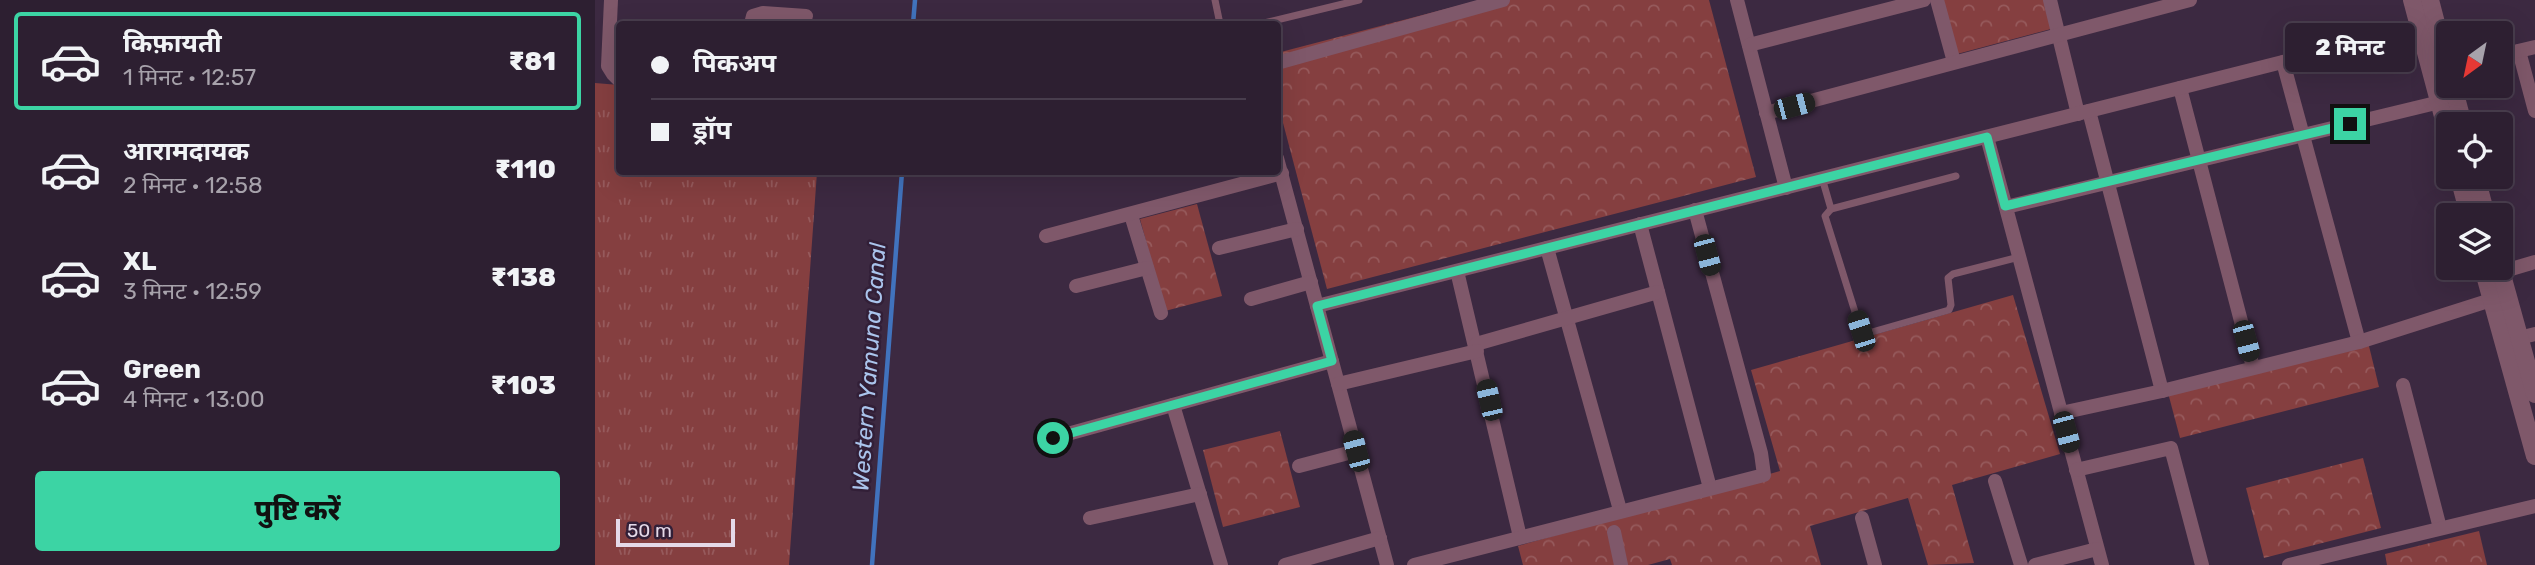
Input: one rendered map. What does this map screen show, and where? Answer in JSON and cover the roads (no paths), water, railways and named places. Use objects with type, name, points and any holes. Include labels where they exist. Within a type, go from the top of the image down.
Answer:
[{"type":"street","points":[[611,0],[602,18],[608,66],[616,76]]},
{"type":"street","points":[[752,21],[753,16],[763,13],[807,20],[807,0]]},
{"type":"street","points":[[1281,62],[1503,0]]},
{"type":"street","points":[[1737,0],[1786,188]]},
{"type":"street","points":[[1749,46],[1924,0]]},
{"type":"street","points":[[1937,0],[1954,62]]},
{"type":"street","points":[[2050,0],[2058,34],[2108,182],[2162,391]]},
{"type":"street","points":[[1766,113],[2190,0]]},
{"type":"street","points":[[2427,3],[2442,112]]},
{"type":"street","points":[[1317,306],[2428,25]]},
{"type":"street","points":[[2428,25],[2436,42]]},
{"type":"street","points":[[2513,52],[2535,47]]},
{"type":"street","points":[[2519,51],[2535,111]]},
{"type":"street","points":[[2283,62],[2360,342]]},
{"type":"street","points":[[2180,88],[2253,367]]},
{"type":"street","points":[[2005,206],[2440,102]]},
{"type":"street","points":[[1987,137],[2102,565]]},
{"type":"street","points":[[1281,170],[1387,565]]},
{"type":"street","points":[[1047,236],[1275,175]]},
{"type":"street","points":[[1414,565],[1764,475],[1761,453],[1695,210]]},
{"type":"street","points":[[1131,215],[1161,313]]},
{"type":"street","points":[[1640,224],[1710,488]]},
{"type":"street","points":[[1219,248],[1297,229]]},
{"type":"street","points":[[1547,248],[1621,510]]},
{"type":"street","points":[[2513,267],[2535,262]]},
{"type":"street","points":[[1076,286],[1147,268]]},
{"type":"street","points":[[1457,271],[1520,537]]},
{"type":"street","points":[[2486,280],[2491,300],[2519,338],[2535,456]]},
{"type":"street","points":[[2504,280],[2535,394]]},
{"type":"street","points":[[1251,299],[1311,282]]},
{"type":"street","points":[[1338,384],[1476,348],[1658,292]]},
{"type":"street","points":[[2061,413],[2360,342],[2491,300]]},
{"type":"street","points":[[1053,438],[1332,361]]},
{"type":"street","points":[[2403,385],[2440,528]]},
{"type":"street","points":[[1173,405],[1221,565]]},
{"type":"street","points":[[2076,470],[2171,448],[2202,565]]},
{"type":"street","points":[[1299,467],[1356,451]]},
{"type":"street","points":[[1995,481],[2021,565]]},
{"type":"street","points":[[1090,518],[1200,494]]},
{"type":"street","points":[[2289,565],[2325,561],[2440,528],[2535,506]]},
{"type":"street","points":[[1862,518],[1875,565]]},
{"type":"street","points":[[1614,533],[1621,565]]},
{"type":"street","points":[[1285,565],[1380,538]]},
{"type":"street","points":[[2035,565],[2097,549]]},
{"type":"lane","points":[[1215,0],[1219,21]]},
{"type":"lane","points":[[1272,21],[1359,0]]},
{"type":"lane","points":[[1956,176],[1831,209],[1825,216],[1861,331],[1865,334],[1949,310],[1951,297],[1948,278],[1952,274],[2019,257]]},
{"type":"lane","points":[[1822,178],[1831,209]]},
{"type":"waterway","name":"Western Yamuna Canal","points":[[913,21],[915,0]]},
{"type":"waterway","name":"Western Yamuna Canal","points":[[872,565],[902,175]]}]
